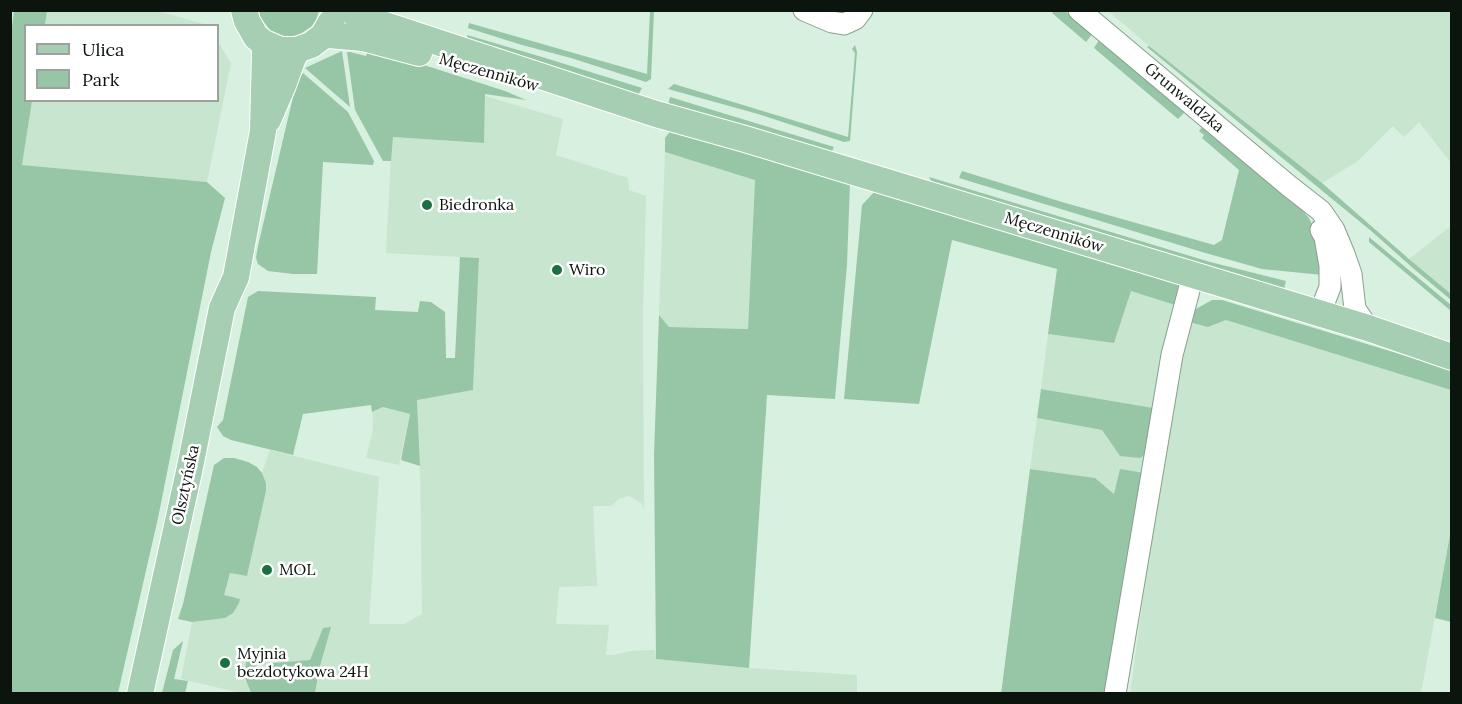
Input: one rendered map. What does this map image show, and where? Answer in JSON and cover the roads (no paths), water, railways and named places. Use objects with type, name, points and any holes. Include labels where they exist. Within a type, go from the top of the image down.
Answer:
[{"type":"main road","points":[[244,11],[251,30],[264,43],[280,50],[297,50],[311,45],[322,36],[331,21],[333,10]]},
{"type":"main road","name":"Męczenników","points":[[349,10],[370,20],[656,114],[1368,328],[1452,357]]},
{"type":"main road","name":"Męczenników","points":[[322,36],[329,34],[363,38],[541,88],[656,114]]},
{"type":"main road","name":"Olsztyńska","points":[[140,693],[190,467],[222,308],[236,277],[263,131],[264,43]]},
{"type":"main road","name":"Olsztyńska","points":[[263,131],[297,50]]},
{"type":"main road","name":"Olsztyńska","points":[[157,693],[212,446],[239,311],[236,277]]},
{"type":"street","points":[[804,10],[844,24],[855,20],[862,10]]},
{"type":"street","name":"Grunwaldzka","points":[[1079,10],[1322,211],[1334,230],[1351,274],[1354,309],[1368,328]]},
{"type":"street","name":"Grunwaldzka","points":[[1289,186],[1316,221],[1327,244],[1330,287],[1320,314]]},
{"type":"street","points":[[1115,693],[1172,355],[1193,275]]},
{"type":"place","name":"Biedronka","points":[[427,205]]},
{"type":"place","name":"Wiro","points":[[557,270]]},
{"type":"place","name":"MOL","points":[[267,570]]},
{"type":"place","name":"Myjnia bezdotykowa 24H","points":[[225,663]]}]
